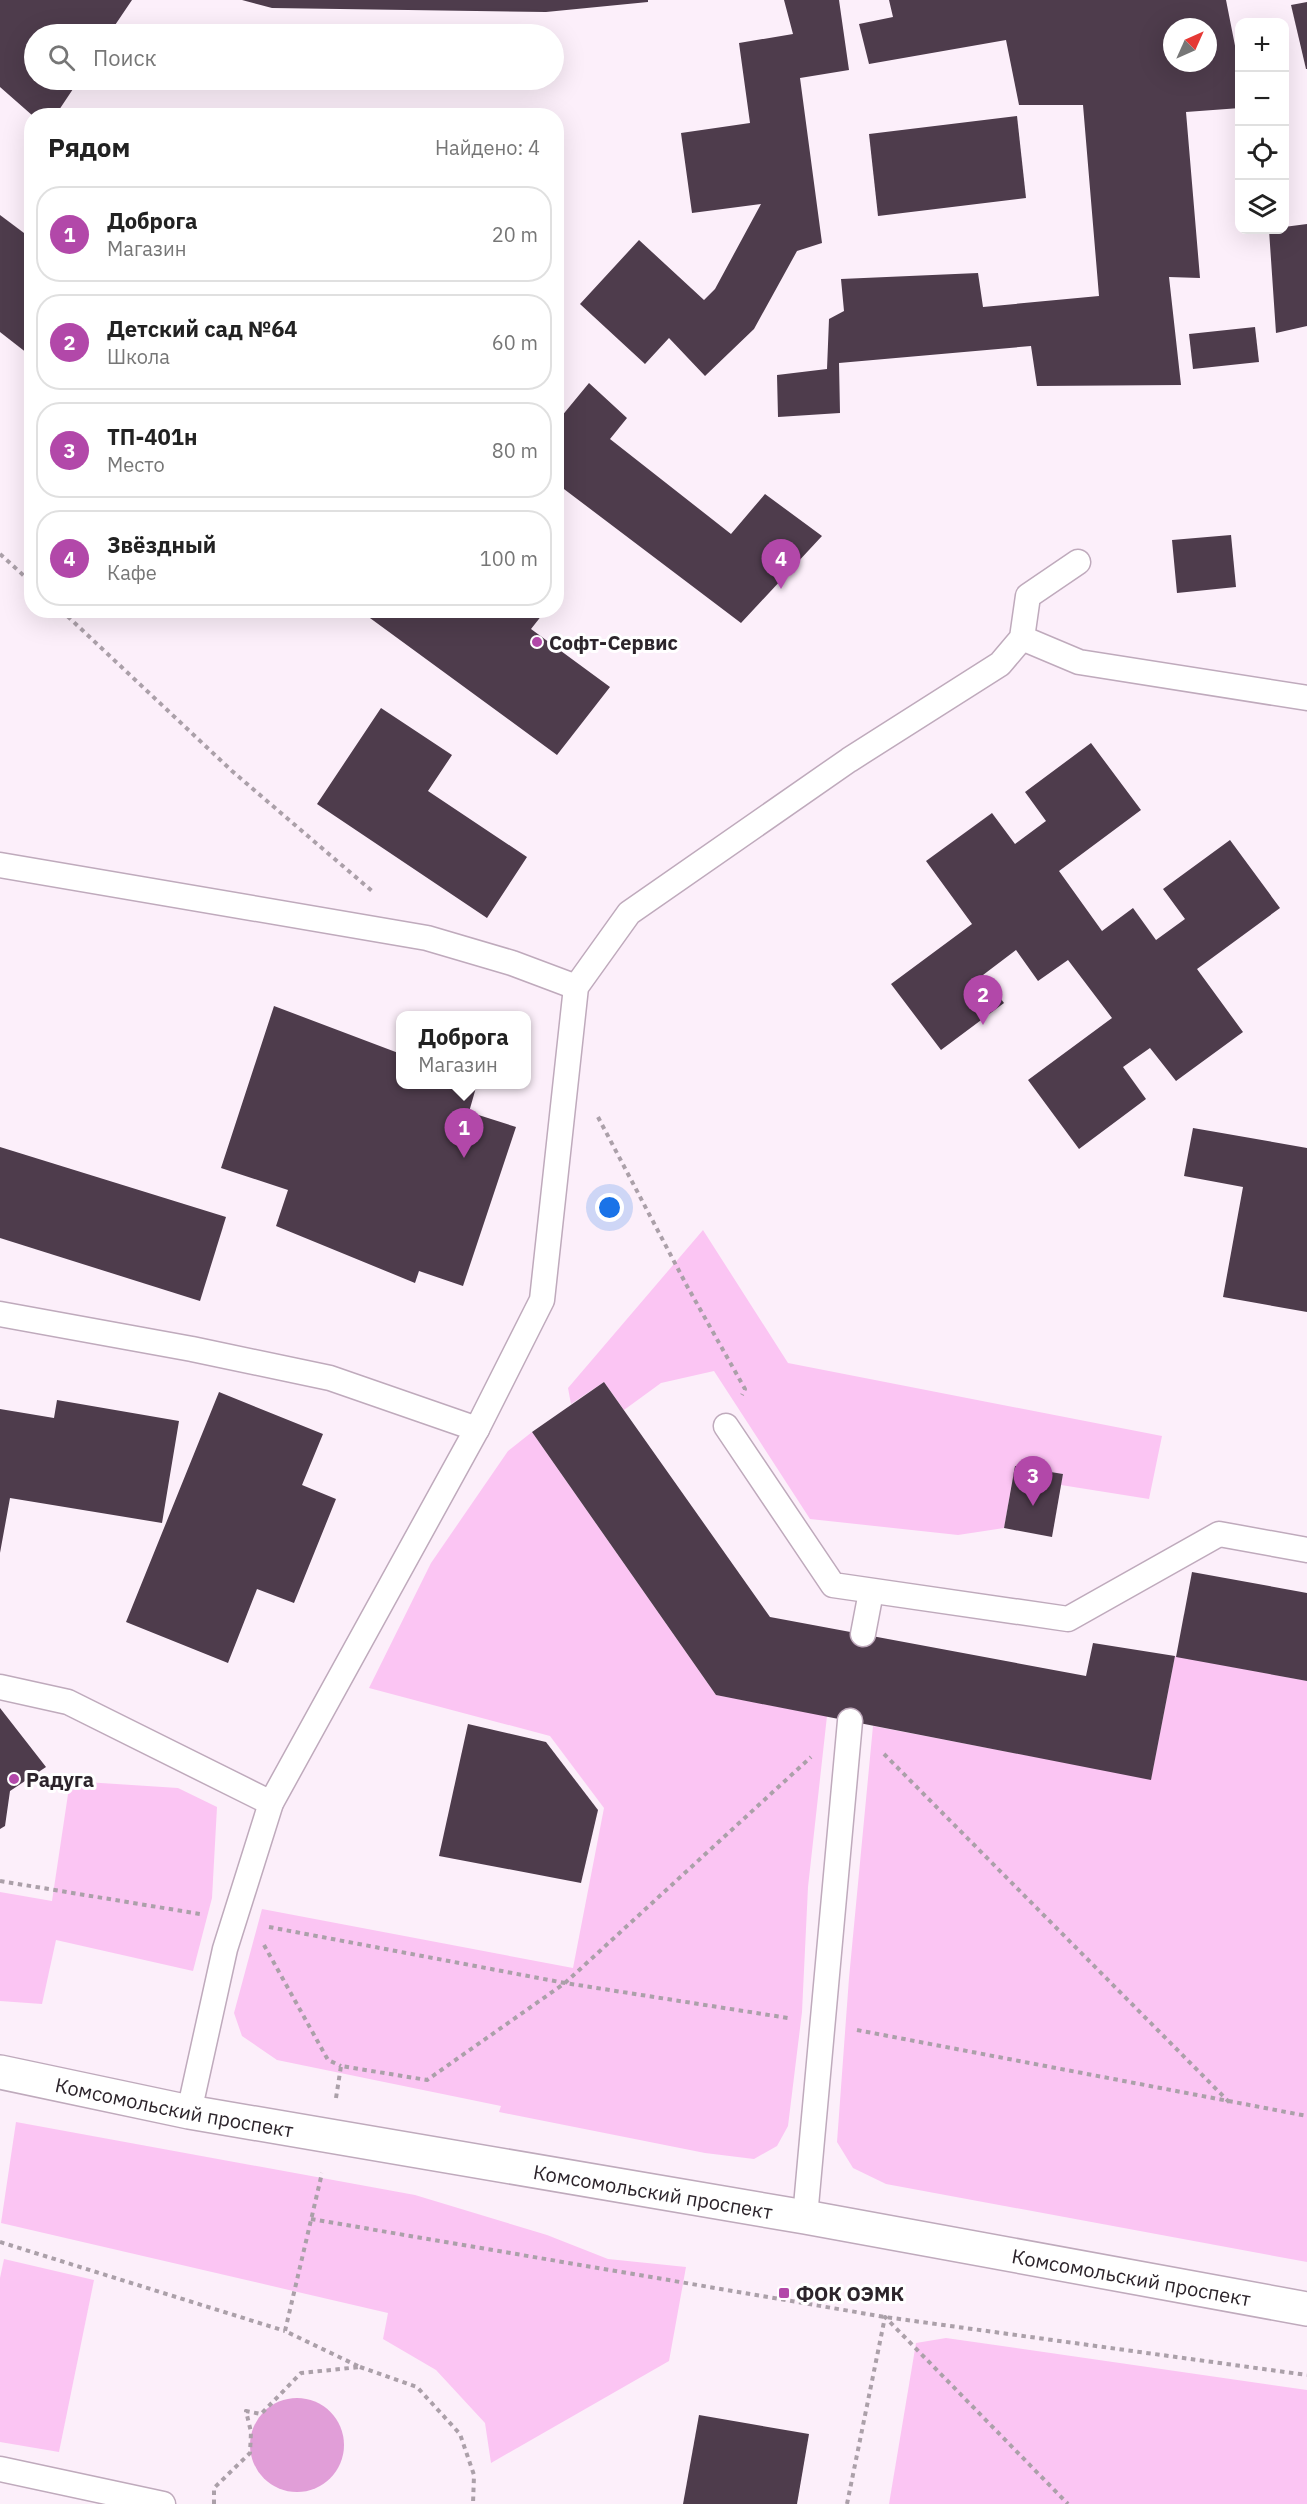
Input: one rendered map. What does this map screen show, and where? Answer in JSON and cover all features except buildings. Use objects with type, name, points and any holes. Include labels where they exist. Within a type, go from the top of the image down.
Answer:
[{"type":"main road","name":"Комсомольский проспект","points":[[0,2072],[189,2112],[805,2217],[1307,2309]]},
{"type":"lane","points":[[189,2112],[243,1922],[271,1803],[477,1428],[542,1300],[576,987],[629,913],[849,760],[1000,664],[1022,638],[1028,596],[1078,562]]},
{"type":"lane","points":[[1022,638],[1079,662],[1307,698]]},
{"type":"lane","points":[[0,865],[427,938],[512,963],[576,987]]},
{"type":"lane","points":[[0,1314],[192,1349],[330,1378],[477,1428]]},
{"type":"lane","points":[[726,1426],[833,1585],[1068,1619],[1219,1534],[1307,1550]]},
{"type":"lane","points":[[863,1634],[871,1592]]},
{"type":"lane","points":[[0,1687],[68,1702],[271,1803]]},
{"type":"lane","points":[[805,2217],[850,1721]]},
{"type":"lane","points":[[0,2469],[163,2504]]},
{"type":"path","points":[[0,554],[24,576]]},
{"type":"path","points":[[69,618],[232,771],[374,892]]},
{"type":"path","points":[[568,1064],[745,1389],[726,1426]]},
{"type":"path","points":[[243,1922],[327,2060],[341,2066],[427,2080],[565,1983],[850,1721],[1230,2103]]},
{"type":"path","points":[[0,1881],[243,1922],[565,1983],[821,2023],[1307,2116]]},
{"type":"path","points":[[285,2331],[331,2136],[341,2066]]},
{"type":"path","points":[[311,2219],[885,2317],[1307,2375]]},
{"type":"path","points":[[0,2242],[285,2331],[360,2367],[417,2387],[460,2434],[474,2475],[473,2504]]},
{"type":"path","points":[[847,2504],[885,2317]]},
{"type":"path","points":[[885,2317],[1068,2504]]},
{"type":"path","points":[[214,2504],[214,2488],[250,2453],[251,2432],[246,2411],[261,2414],[301,2373],[360,2367]]},
{"type":"shaded area","points":[[703,1230],[788,1363],[1162,1436],[1149,1499],[1061,1485],[1063,1474],[1015,1466],[1004,1528],[958,1535],[810,1519],[714,1371],[661,1383],[624,1410],[604,1382],[571,1404],[568,1388]]},
{"type":"shaded area","points":[[532,1432],[716,1695],[827,1716],[808,1887],[802,2012],[788,2126],[777,2146],[754,2159],[705,2153],[499,2112],[501,2106],[277,2060],[242,2036],[234,2013],[262,1909],[573,1968],[604,1808],[550,1736],[369,1688],[431,1563],[508,1451]]},
{"type":"shaded area","points":[[1175,1656],[1307,1681],[1307,2262],[886,2184],[853,2168],[837,2142],[849,1978],[873,1726],[1151,1779]]},
{"type":"shaded area","points":[[70,1781],[178,1788],[217,1807],[212,1898],[193,1971],[56,1940],[42,2004],[0,2001],[0,1892],[52,1901]]},
{"type":"shaded area","points":[[16,2122],[415,2195],[547,2235],[608,2259],[686,2267],[669,2361],[491,2463],[485,2423],[436,2370],[383,2339],[388,2313],[1,2223]]},
{"type":"shaded area","points":[[4,2259],[94,2280],[59,2452],[0,2442],[0,2278]]},
{"type":"shaded area","points":[[946,2338],[1307,2390],[1307,2504],[889,2504],[916,2343]]},
{"type":"shaded area","points":[[297,2398],[315,2402],[330,2412],[340,2427],[344,2445],[340,2463],[330,2478],[315,2488],[297,2492],[279,2488],[264,2478],[254,2463],[250,2445],[254,2427],[264,2412],[279,2402]]},
{"type":"place","name":"Звёздный","points":[[781,589]]},
{"type":"place","name":"Софт-Сервис","points":[[537,642]]},
{"type":"place","name":"Детский сад №64","points":[[983,1025]]},
{"type":"place","name":"Доброга","points":[[464,1158]]},
{"type":"place","name":"ТП-401н","points":[[1033,1506]]},
{"type":"place","name":"Радуга","points":[[14,1779]]},
{"type":"place","name":"ФОК ОЭМК","points":[[784,2293]]}]
